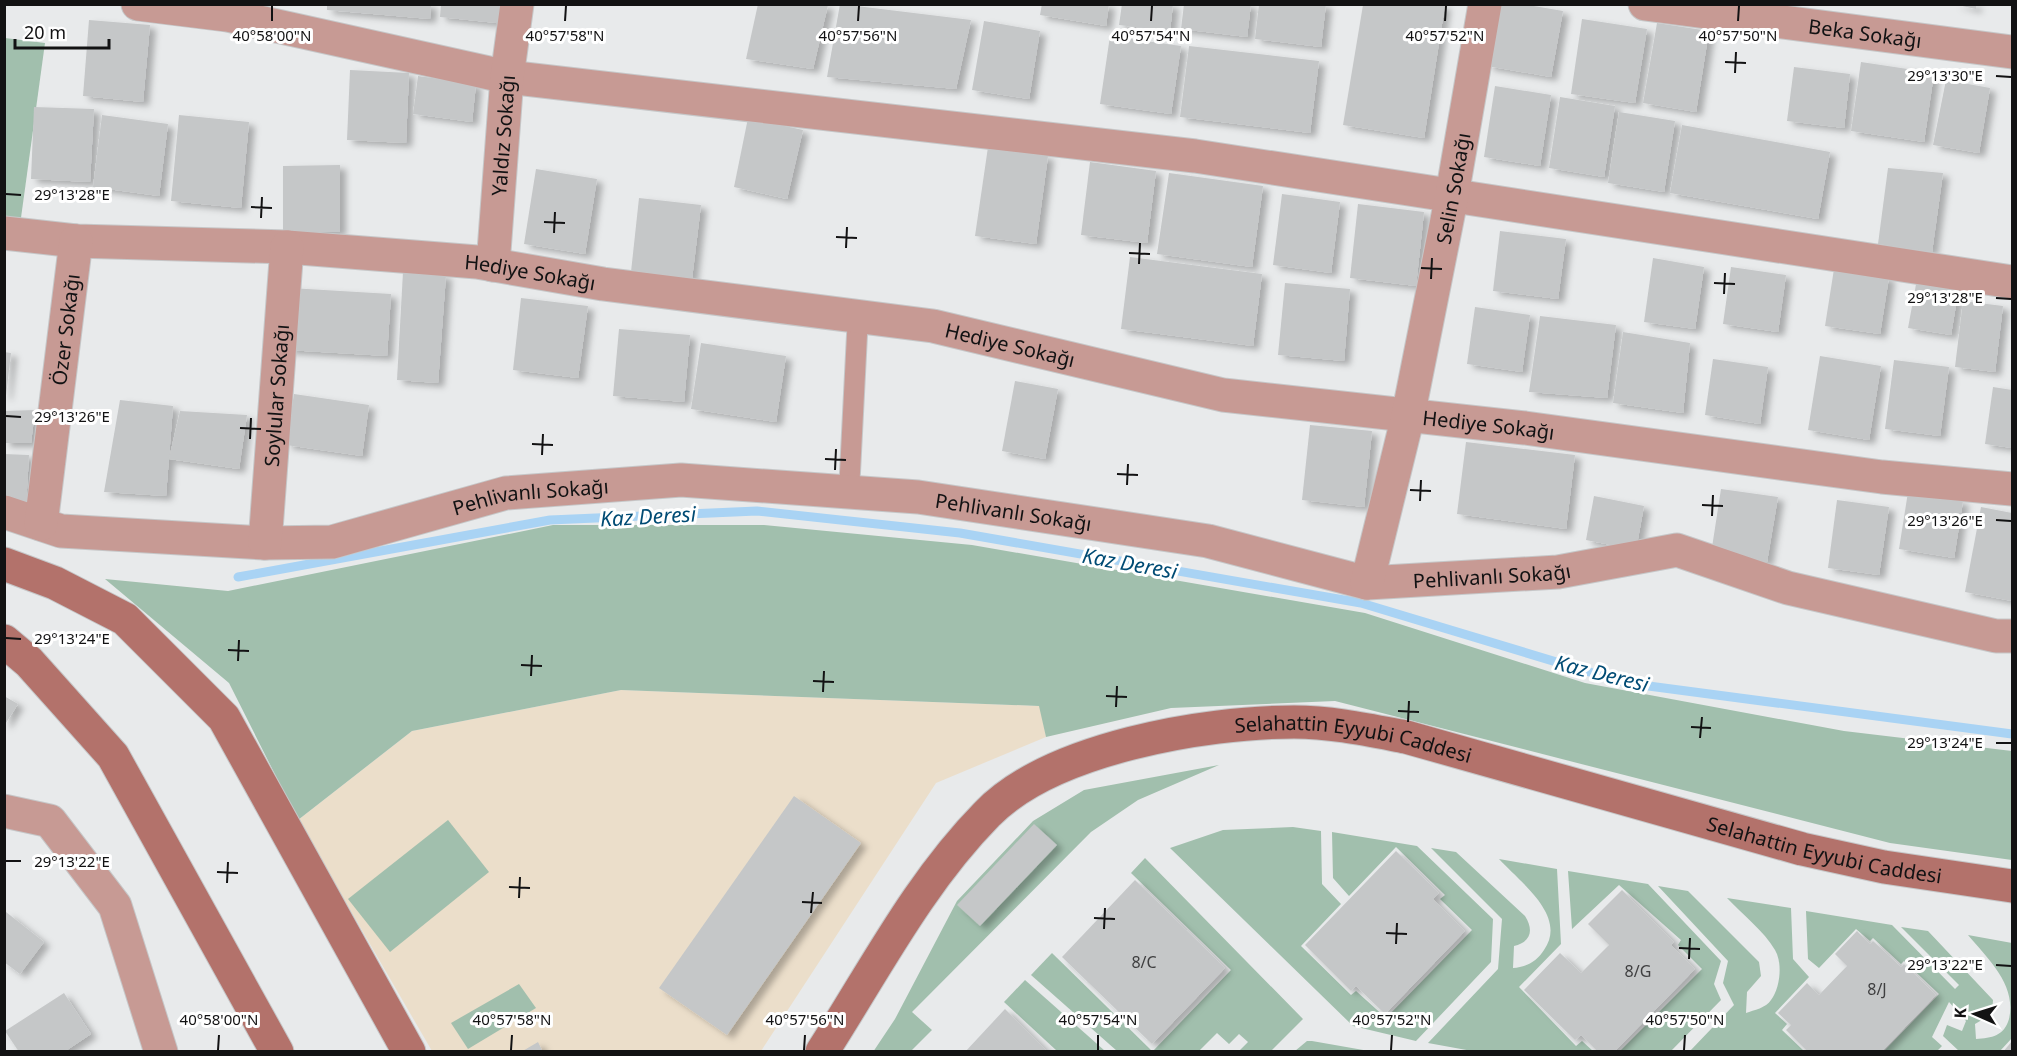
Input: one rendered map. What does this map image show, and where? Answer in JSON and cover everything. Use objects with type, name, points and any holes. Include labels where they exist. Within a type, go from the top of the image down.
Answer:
[{"type":"main road","points":[[4,564],[55,584],[124,619],[224,718],[409,1052]]},
{"type":"main road","points":[[4,641],[29,662],[113,756],[277,1052]]},
{"type":"main road","name":"Selahattin Eyyubi Caddesi","points":[[822,1052],[926,886],[988,812],[1016,791],[1060,767],[1112,747],[1195,731],[1294,722],[1365,729],[1406,737],[1802,849],[1884,867],[2013,886]]},
{"type":"street","points":[[138,4],[227,15],[507,77],[1195,156],[2013,282]]},
{"type":"street","name":"Yaldız Sokağı","points":[[493,265],[507,77],[517,4]]},
{"type":"street","name":"Selin Sokağı","points":[[1367,583],[1408,416],[1452,195],[1485,4]]},
{"type":"street","name":"Beka Sokağı","points":[[1645,4],[2013,52]]},
{"type":"street","name":"Hediye Sokağı","points":[[4,233],[76,241],[286,248],[493,265],[603,285],[933,326],[1223,395],[1525,428],[1882,477],[2013,489]]},
{"type":"street","name":"Özer Sokağı","points":[[41,524],[76,241]]},
{"type":"street","name":"Soylular Sokağı","points":[[265,543],[286,248]]},
{"type":"street","name":"Pehlivanlı Sokağı","points":[[4,512],[61,531],[265,543],[332,542],[506,493],[681,480],[918,497],[1208,541],[1367,583],[1558,572],[1677,550],[1788,588],[1996,636],[2013,636]]},
{"type":"street","points":[[4,812],[50,821],[115,906],[161,1052]]},
{"type":"lane","points":[[849,492],[858,315]]},
{"type":"shaded area","points":[[621,690],[1040,706],[1046,737],[936,783],[761,1051],[432,1051],[298,820],[412,731]]},
{"type":"green space","points":[[5,38],[45,43],[20,225],[5,220]]},
{"type":"green space","points":[[553,525],[764,525],[972,545],[1365,613],[1585,683],[1844,731],[2012,751],[2012,860],[1890,843],[1335,701],[1171,708],[1046,737],[1039,706],[621,690],[412,731],[298,820],[229,683],[105,579],[228,591]]},
{"type":"green space","points":[[1219,765],[1138,800],[1091,832],[912,1012],[932,1030],[911,1051],[873,1052],[895,1019],[957,901],[1033,821],[1084,790]]},
{"type":"green space","points":[[448,820],[489,872],[390,952],[348,899]]},
{"type":"green space","points":[[1293,827],[1321,831],[1322,884],[1341,904],[1301,946],[1351,995],[1356,991],[1386,1018],[1472,930],[1440,899],[1445,895],[1396,847],[1349,896],[1333,878],[1332,832],[1417,846],[1493,919],[1491,962],[1416,1041],[1353,1026],[1170,848],[1223,830]]},
{"type":"green space","points":[[1431,848],[1456,852],[1525,916],[1530,931],[1524,942],[1514,946],[1513,968],[1527,965],[1541,954],[1550,937],[1550,925],[1546,912],[1538,900],[1499,859],[1557,869],[1561,944],[1519,987],[1576,1046],[1582,1041],[1593,1051],[1472,1051],[1428,1043],[1498,969],[1502,919]]},
{"type":"green space","points":[[1145,858],[1303,1019],[1271,1051],[1239,1051],[1248,1042],[1239,1034],[1229,1044],[1217,1033],[1199,1051],[1153,1051],[1231,970],[1131,873]]},
{"type":"green space","points":[[1568,871],[1648,884],[1721,961],[1714,984],[1721,1000],[1671,1051],[1620,1051],[1702,969],[1678,945],[1681,940],[1619,885],[1572,929]]},
{"type":"green space","points":[[1658,886],[1688,891],[1759,962],[1761,976],[1747,992],[1746,1013],[1769,1003],[1777,989],[1779,962],[1775,950],[1765,936],[1727,898],[1791,908],[1793,959],[1809,977],[1775,1013],[1787,1024],[1782,1030],[1804,1051],[1690,1051],[1734,1005],[1723,983],[1728,961]]},
{"type":"green space","points":[[1806,911],[1892,925],[1955,989],[1959,985],[1901,927],[1928,931],[1993,1000],[1992,1014],[1975,1024],[1976,1039],[2001,1033],[2007,1025],[2010,1007],[2009,995],[1999,973],[1968,935],[2012,943],[2012,1038],[2000,1051],[1959,1051],[1943,1036],[1947,1025],[1962,1031],[1966,1021],[1949,1002],[1932,1037],[1942,1046],[1937,1051],[1884,1051],[1939,994],[1904,961],[1901,964],[1873,938],[1870,941],[1856,929],[1819,968],[1808,959]]},
{"type":"green space","points":[[1052,953],[1152,1051],[1117,1051],[1031,975]]},
{"type":"green space","points":[[1025,980],[1105,1051],[1057,1051],[1004,1002]]},
{"type":"green space","points":[[519,984],[536,1008],[468,1049],[451,1023]]},
{"type":"green space","points":[[1307,1041],[1312,1041],[1369,1051],[1295,1051]]},
{"type":"building","points":[[327,4],[431,4],[430,19],[327,10]]},
{"type":"building","points":[[441,4],[508,4],[506,24],[440,17]]},
{"type":"building","points":[[758,4],[828,5],[813,69],[746,59]]},
{"type":"building","points":[[840,4],[971,20],[956,89],[827,77]]},
{"type":"building","points":[[1042,4],[1109,4],[1106,26],[1040,15]]},
{"type":"building","points":[[1122,4],[1173,4],[1170,31],[1119,25]]},
{"type":"building","points":[[1184,4],[1251,4],[1247,37],[1181,29]]},
{"type":"building","points":[[1259,4],[1326,4],[1321,47],[1255,39]]},
{"type":"building","points":[[1498,4],[1522,4],[1563,11],[1551,77],[1487,66]]},
{"type":"building","points":[[1953,4],[1976,4],[1976,9]]},
{"type":"building","points":[[1363,5],[1445,5],[1424,138],[1343,125]]},
{"type":"building","points":[[1582,19],[1647,29],[1635,103],[1571,94]]},
{"type":"building","points":[[89,20],[150,25],[143,102],[83,96]]},
{"type":"building","points":[[984,21],[1040,31],[1029,99],[972,90]]},
{"type":"building","points":[[1657,23],[1709,31],[1696,112],[1643,103]]},
{"type":"building","points":[[1110,36],[1181,46],[1171,114],[1100,104]]},
{"type":"building","points":[[1189,46],[1319,61],[1310,133],[1180,117]]},
{"type":"building","points":[[1861,62],[1934,73],[1924,142],[1851,131]]},
{"type":"building","points":[[1794,67],[1850,74],[1844,128],[1787,121]]},
{"type":"building","points":[[350,70],[409,73],[406,143],[347,140]]},
{"type":"building","points":[[418,76],[476,84],[472,122],[413,114]]},
{"type":"building","points":[[1946,80],[1990,88],[1979,153],[1933,145]]},
{"type":"building","points":[[1495,86],[1551,95],[1540,166],[1484,157]]},
{"type":"building","points":[[1560,97],[1615,106],[1604,177],[1549,168]]},
{"type":"building","points":[[34,107],[94,109],[90,182],[31,179]]},
{"type":"building","points":[[1619,112],[1675,121],[1664,192],[1608,183]]},
{"type":"building","points":[[102,115],[168,124],[159,196],[93,187]]},
{"type":"building","points":[[179,115],[249,122],[241,208],[171,201]]},
{"type":"building","points":[[748,118],[803,130],[787,199],[734,187]]},
{"type":"building","points":[[1682,125],[1830,152],[1818,219],[1670,193]]},
{"type":"building","points":[[988,147],[1048,156],[1036,244],[975,236]]},
{"type":"building","points":[[1090,162],[1156,171],[1147,243],[1081,235]]},
{"type":"building","points":[[340,165],[340,232],[283,232],[283,166]]},
{"type":"building","points":[[1888,168],[1943,173],[1932,252],[1878,244]]},
{"type":"building","points":[[536,169],[597,179],[585,254],[524,244]]},
{"type":"building","points":[[1169,173],[1263,186],[1252,267],[1157,254]]},
{"type":"building","points":[[1282,194],[1340,202],[1331,273],[1273,265]]},
{"type":"building","points":[[639,198],[701,205],[692,279],[631,272]]},
{"type":"building","points":[[1358,204],[1424,212],[1416,286],[1350,278]]},
{"type":"building","points":[[1500,231],[1566,239],[1558,299],[1493,291]]},
{"type":"building","points":[[1130,257],[1262,274],[1253,346],[1121,329]]},
{"type":"building","points":[[1653,258],[1704,267],[1695,329],[1644,322]]},
{"type":"building","points":[[1731,267],[1786,275],[1778,332],[1723,324]]},
{"type":"building","points":[[1834,269],[1889,277],[1880,334],[1825,326]]},
{"type":"building","points":[[403,272],[446,275],[438,383],[397,380]]},
{"type":"building","points":[[1917,279],[1959,287],[1951,335],[1908,328]]},
{"type":"building","points":[[1285,283],[1350,289],[1344,361],[1278,355]]},
{"type":"building","points":[[290,288],[391,294],[387,356],[287,350]]},
{"type":"building","points":[[521,298],[588,306],[578,378],[513,370]]},
{"type":"building","points":[[1963,301],[2003,306],[1995,372],[1955,367]]},
{"type":"building","points":[[1475,307],[1530,315],[1522,372],[1467,364]]},
{"type":"building","points":[[1540,316],[1616,325],[1607,398],[1529,392]]},
{"type":"building","points":[[619,329],[690,335],[684,402],[613,396]]},
{"type":"building","points":[[1623,332],[1690,343],[1683,413],[1613,403]]},
{"type":"building","points":[[701,343],[786,356],[776,422],[691,409]]},
{"type":"building","points":[[4,352],[11,353],[6,396],[4,396]]},
{"type":"building","points":[[1820,356],[1881,366],[1869,440],[1808,430]]},
{"type":"building","points":[[1713,359],[1768,367],[1760,424],[1705,415]]},
{"type":"building","points":[[1894,360],[1949,367],[1940,436],[1885,429]]},
{"type":"building","points":[[1015,381],[1058,389],[1045,459],[1002,451]]},
{"type":"building","points":[[1993,387],[2012,390],[2012,448],[1985,444]]},
{"type":"building","points":[[294,394],[369,405],[362,456],[286,445]]},
{"type":"building","points":[[120,400],[173,406],[166,496],[104,492]]},
{"type":"building","points":[[35,410],[31,443],[4,443],[4,411]]},
{"type":"building","points":[[180,411],[247,415],[239,469],[169,459]]},
{"type":"building","points":[[1310,425],[1372,431],[1364,507],[1302,500]]},
{"type":"building","points":[[1466,442],[1575,455],[1566,529],[1457,514]]},
{"type":"building","points":[[4,454],[29,455],[26,506],[4,504]]},
{"type":"building","points":[[1721,489],[1778,497],[1767,562],[1711,554]]},
{"type":"building","points":[[1908,492],[1963,501],[1954,558],[1899,549]]},
{"type":"building","points":[[1594,496],[1644,506],[1636,550],[1586,540]]},
{"type":"building","points":[[1837,500],[1889,507],[1879,575],[1828,568]]},
{"type":"building","points":[[1981,507],[2012,513],[2012,601],[1965,592]]},
{"type":"building","points":[[4,696],[18,704],[4,726]]},
{"type":"building","points":[[794,796],[861,843],[727,1035],[659,988]]},
{"type":"building","points":[[1034,824],[1057,845],[980,926],[957,905]]},
{"type":"building","points":[[1396,851],[1439,893],[1433,899],[1465,931],[1385,1014],[1356,986],[1351,991],[1305,945]]},
{"type":"building","points":[[1135,880],[1225,968],[1152,1044],[1062,957]]},
{"type":"building","points":[[1622,890],[1674,942],[1671,945],[1695,969],[1614,1052],[1598,1052],[1581,1035],[1575,1040],[1524,990],[1560,953],[1581,973],[1609,945],[1588,924]]},
{"type":"building","points":[[6,912],[44,942],[20,974],[4,962]]},
{"type":"building","points":[[1857,931],[1870,944],[1873,941],[1901,967],[1904,964],[1936,995],[1881,1052],[1808,1052],[1786,1030],[1791,1025],[1778,1013],[1807,983],[1819,995],[1847,966],[1835,954]]},
{"type":"building","points":[[64,993],[91,1034],[64,1052],[19,1052],[5,1031]]},
{"type":"building","points":[[1005,1009],[1048,1052],[965,1052]]},
{"type":"building","points":[[2012,1041],[2012,1052],[2003,1052]]},
{"type":"building","points":[[538,1042],[543,1052],[521,1052]]},
{"type":"waterway","name":"Kaz Deresi","points":[[238,577],[550,520],[757,511],[960,533],[1361,603],[1626,683],[2012,734]]}]
